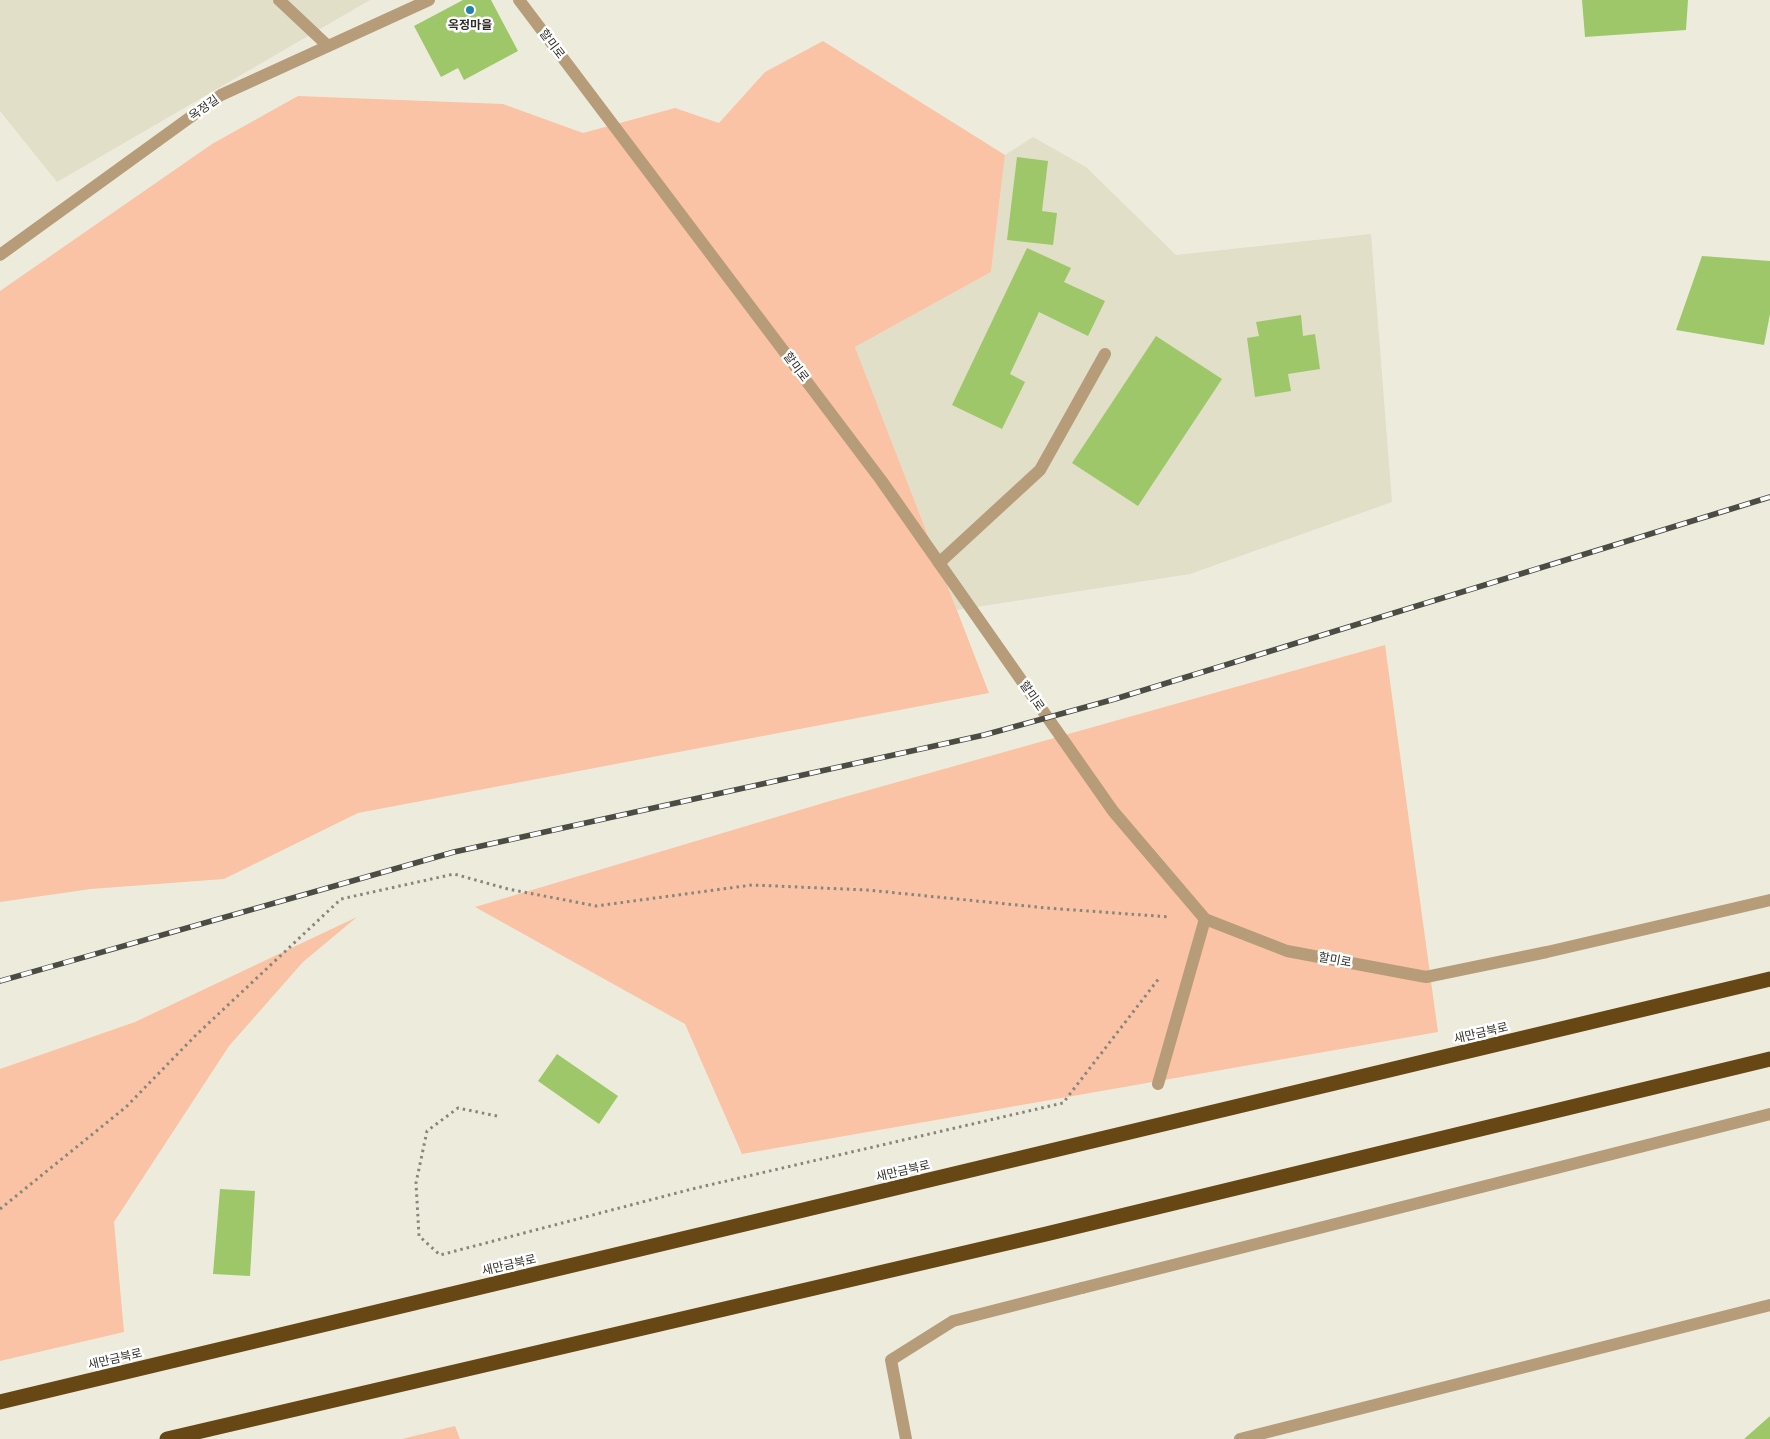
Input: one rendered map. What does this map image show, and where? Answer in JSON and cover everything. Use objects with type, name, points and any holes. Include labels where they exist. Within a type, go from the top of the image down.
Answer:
[{"type":"highway","name":"새만금북로","points":[[0,1402],[1770,979]]},
{"type":"highway","points":[[167,1439],[1046,1234],[1770,1059]]},
{"type":"street","points":[[279,0],[328,46]]},
{"type":"street","name":"옥정길","points":[[0,254],[221,95],[430,0]]},
{"type":"street","name":"할미로","points":[[519,0],[881,480],[1113,811],[1205,919],[1287,952],[1426,976],[1547,952],[1770,900]]},
{"type":"street","points":[[939,563],[1040,470],[1105,354]]},
{"type":"street","points":[[1158,1084],[1205,919]]},
{"type":"street","points":[[906,1439],[891,1360],[953,1321],[1770,1114]]},
{"type":"street","points":[[1240,1439],[1770,1305]]},
{"type":"path","points":[[0,1209],[126,1107],[196,1035],[341,899],[454,874],[508,889],[596,906],[752,885],[867,890],[1047,908],[1205,919]]},
{"type":"path","points":[[497,1116],[458,1108],[428,1131],[416,1183],[418,1236],[440,1255],[692,1190],[1063,1103],[1164,972]]},
{"type":"shaded area","points":[[0,0],[370,0],[57,182],[0,111]]},
{"type":"shaded area","points":[[823,41],[1005,155],[991,272],[855,347],[989,693],[358,813],[224,879],[91,889],[0,902],[0,291],[212,144],[298,96],[503,104],[583,133],[675,108],[719,123],[765,72]]},
{"type":"shaded area","points":[[1033,137],[1086,167],[1176,255],[1371,234],[1392,502],[1190,574],[957,610],[855,347],[991,272],[1005,155]]},
{"type":"shaded area","points":[[1385,645],[1438,1032],[742,1154],[685,1024],[475,907],[830,801]]},
{"type":"shaded area","points":[[357,917],[303,962],[229,1046],[114,1222],[124,1332],[0,1361],[0,1069],[135,1022]]},
{"type":"shaded area","points":[[455,1426],[460,1439],[402,1439]]},
{"type":"building","points":[[463,0],[491,0],[518,51],[464,80],[458,68],[441,77],[414,26]]},
{"type":"building","points":[[1582,0],[1688,0],[1686,30],[1585,37]]},
{"type":"building","points":[[1017,157],[1048,161],[1042,211],[1057,213],[1053,245],[1007,240]]},
{"type":"building","points":[[1027,248],[1071,268],[1064,282],[1105,301],[1088,336],[1039,312],[1010,374],[1025,382],[1002,429],[952,405]]},
{"type":"building","points":[[1702,256],[1770,261],[1770,314],[1764,345],[1676,330]]},
{"type":"building","points":[[1301,315],[1303,336],[1315,334],[1320,369],[1288,374],[1291,391],[1255,397],[1247,338],[1259,336],[1256,322]]},
{"type":"building","points":[[1156,336],[1222,379],[1138,506],[1072,463]]},
{"type":"building","points":[[557,1054],[618,1096],[599,1124],[538,1081]]},
{"type":"building","points":[[220,1189],[255,1191],[250,1276],[213,1274]]},
{"type":"building","points":[[1770,1416],[1770,1439],[1744,1439]]},
{"type":"railway","points":[[0,981],[454,852],[984,735],[1115,699],[1770,497]]},
{"type":"place","name":"옥정마을","points":[[470,10]]}]
